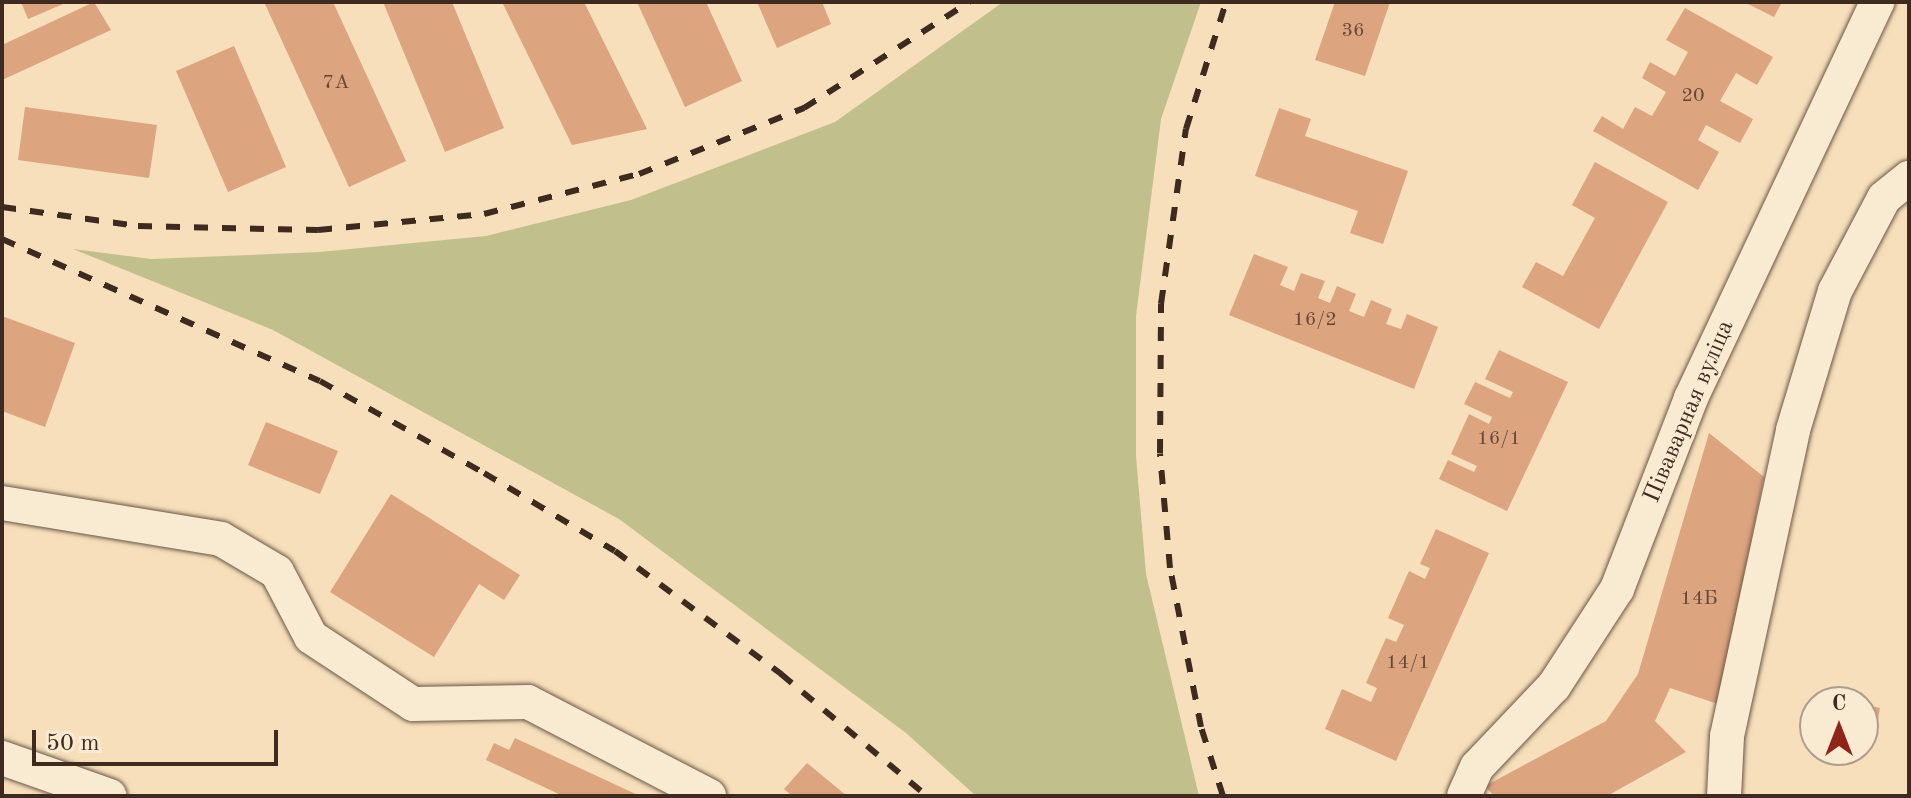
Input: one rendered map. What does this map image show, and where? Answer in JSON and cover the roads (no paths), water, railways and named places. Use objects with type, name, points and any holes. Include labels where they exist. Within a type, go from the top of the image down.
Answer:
[{"type":"street","name":"Піваварная вуліца","points":[[1464,796],[1477,767],[1554,686],[1617,589],[1691,398],[1877,2]]},
{"type":"street","points":[[1724,796],[1727,736],[1793,430],[1835,291],[1884,198],[1909,178]]},
{"type":"street","points":[[2,503],[221,539],[277,572],[311,637],[413,704],[528,702],[709,796]]},
{"type":"street","points":[[2,758],[110,796]]},
{"type":"railway","points":[[2,207],[138,226],[318,230],[484,214],[639,174],[804,108],[969,2]]},
{"type":"railway","points":[[1223,796],[1201,727],[1170,568],[1160,453],[1161,304],[1186,129],[1226,2]]},
{"type":"railway","points":[[2,239],[320,381],[615,551],[781,674],[927,796]]}]
